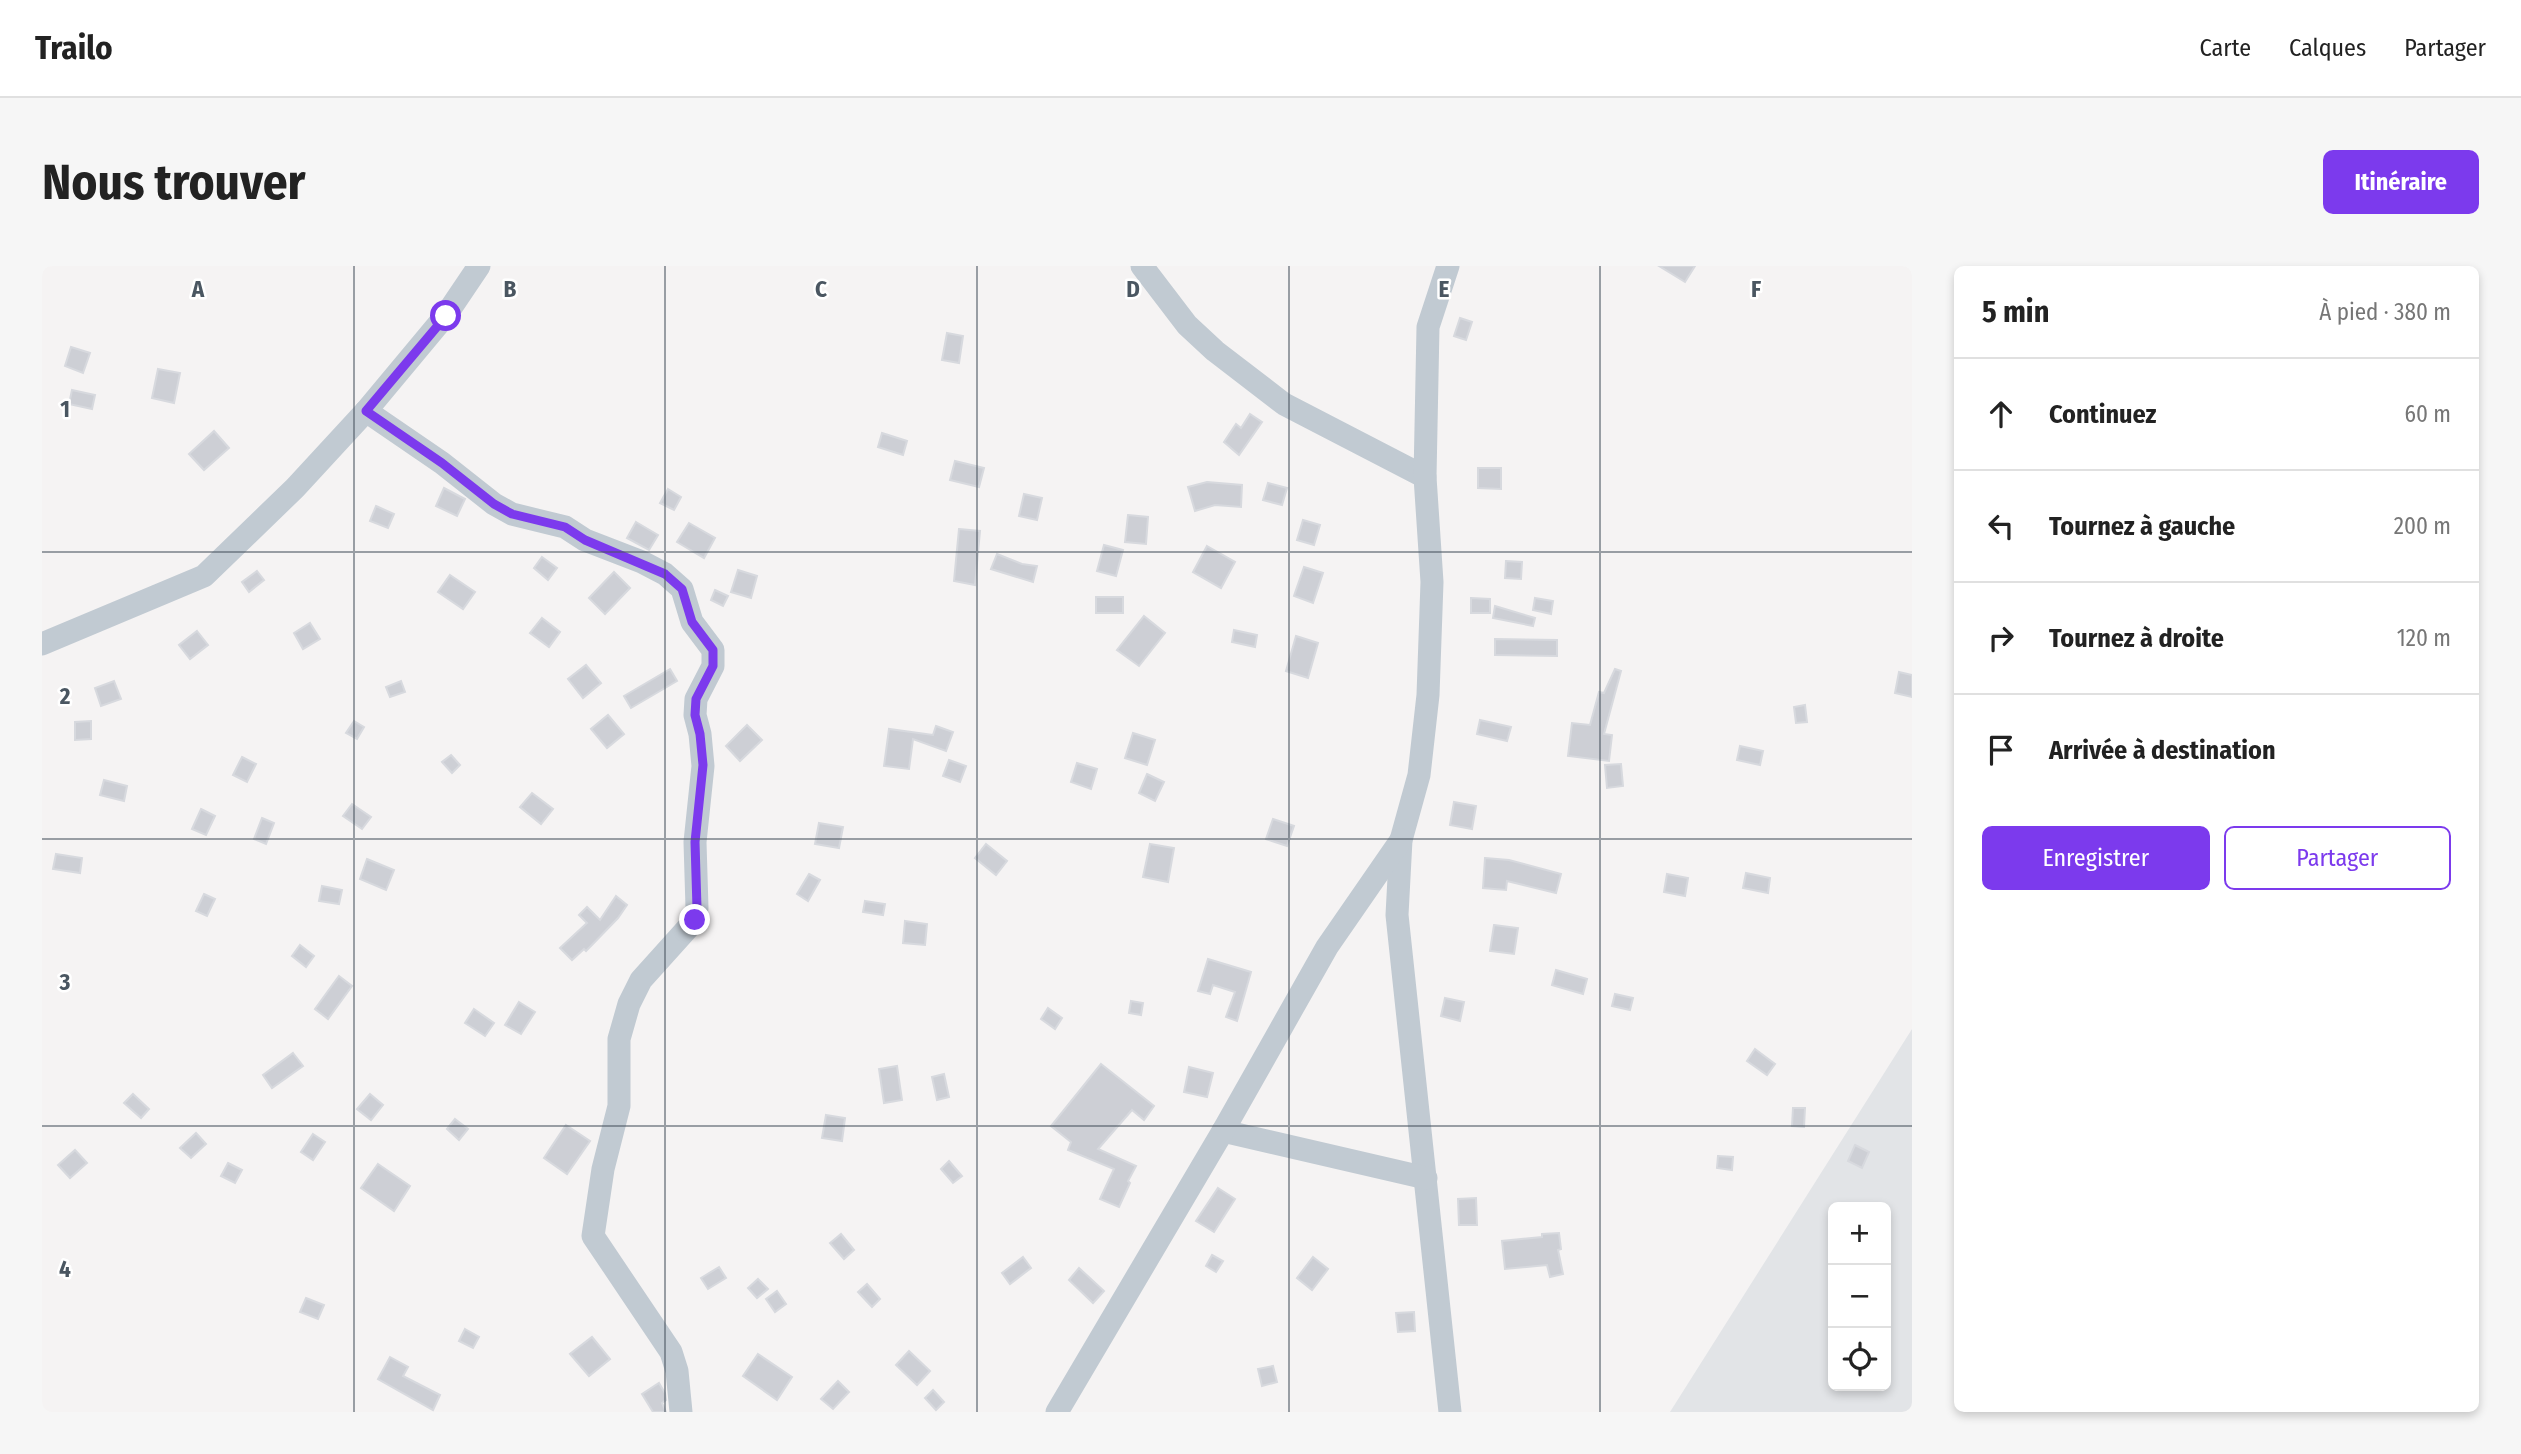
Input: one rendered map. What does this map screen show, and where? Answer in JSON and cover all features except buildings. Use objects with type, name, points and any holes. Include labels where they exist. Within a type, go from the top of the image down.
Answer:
[{"type":"street","points":[[42,645],[204,576],[295,488],[366,411],[446,316],[479,266]]},
{"type":"street","points":[[1142,266],[1188,325],[1215,351],[1284,404],[1425,477]]},
{"type":"street","points":[[1448,266],[1428,327],[1425,477],[1432,582],[1428,695],[1419,775],[1401,839],[1397,915],[1450,1412]]},
{"type":"street","points":[[366,411],[442,463],[494,504],[512,514],[565,527],[585,540],[665,574],[682,589],[692,622],[713,650],[713,666],[696,699],[695,715],[703,765],[695,842],[695,920],[641,981],[629,1004],[619,1039],[619,1106],[603,1169],[593,1236],[671,1352],[677,1371],[681,1412]]},
{"type":"street","points":[[1057,1412],[1327,947],[1401,839]]},
{"type":"street","points":[[1223,1130],[1426,1178]]},
{"type":"shaded area","points":[[1912,1029],[1912,1412],[1670,1412]]},
{"type":"route","points":[[446,316],[366,411],[442,463],[494,504],[512,514],[565,527],[585,540],[665,574],[682,589],[692,622],[713,650],[713,666],[696,699],[695,715],[703,765],[695,842],[695,920]]}]
